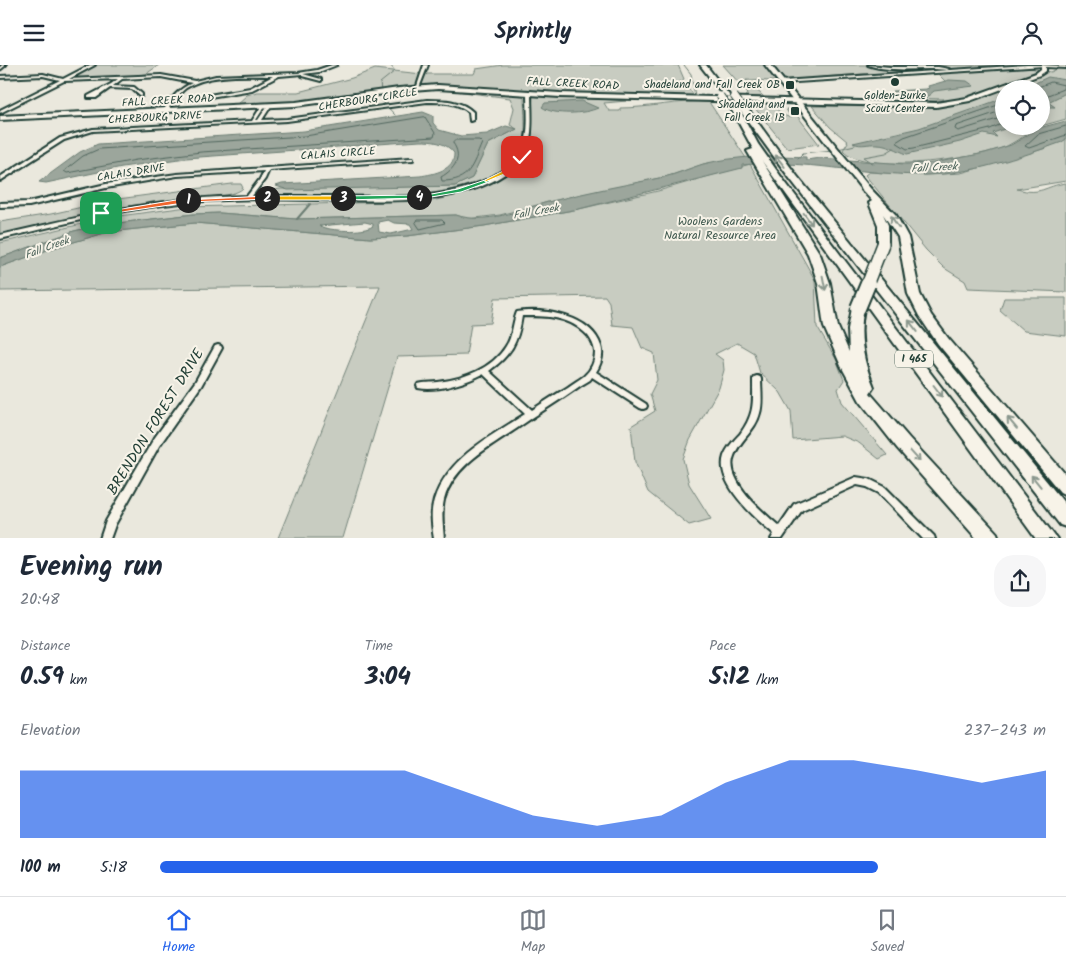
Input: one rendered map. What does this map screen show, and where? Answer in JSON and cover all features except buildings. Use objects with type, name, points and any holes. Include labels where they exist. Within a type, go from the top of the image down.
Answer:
[{"type":"highway","points":[[706,67],[730,100],[741,133],[773,177],[814,254],[824,283],[831,327],[865,397],[989,538]]},
{"type":"highway","name":"I 465","points":[[706,67],[730,100],[767,143],[1066,519]]},
{"type":"highway","name":"I 465","points":[[730,100],[750,144]]},
{"type":"highway","name":"I 465","points":[[773,177],[1047,538]]},
{"type":"highway","points":[[867,190],[882,219],[884,230],[883,244],[858,308],[854,327],[855,351],[862,377],[883,419]]},
{"type":"highway","points":[[867,190],[898,226],[905,242],[910,280],[917,301],[936,332],[1066,487]]},
{"type":"main road","points":[[768,65],[867,190]]},
{"type":"main road","name":"FALL CREEK ROAD","points":[[0,118],[312,103],[417,88],[453,87],[529,93],[797,102],[949,104],[973,98],[1038,74],[1043,67],[1066,67]]},
{"type":"street","points":[[0,69],[4,65]]},
{"type":"street","points":[[0,112],[93,65]]},
{"type":"street","points":[[165,111],[177,94],[194,82],[226,75],[295,74],[321,70],[334,65]]},
{"type":"street","points":[[417,88],[426,65]]},
{"type":"street","points":[[869,65],[895,68],[934,67],[950,71]]},
{"type":"street","points":[[781,82],[1032,66],[1043,67]]},
{"type":"street","points":[[210,96],[251,89],[279,74]]},
{"type":"street","points":[[295,74],[320,80]]},
{"type":"street","points":[[0,77],[43,75],[63,80],[168,76],[194,82]]},
{"type":"street","points":[[120,79],[110,86],[94,97],[89,97],[110,86],[133,88],[141,95]]},
{"type":"street","points":[[0,237],[138,206],[194,200],[412,197],[449,193],[483,183],[507,171],[524,153],[527,146],[529,93]]},
{"type":"street","name":"CHERBOURG CIRCLE","points":[[256,122],[309,118],[418,101],[451,103],[469,110],[472,115],[471,120]]},
{"type":"street","points":[[256,122],[266,106]]},
{"type":"street","name":"CHERBOURG DRIVE","points":[[0,179],[58,142],[77,133],[100,129],[256,122]]},
{"type":"street","name":"CALAIS CIRCLE","points":[[267,169],[411,159]]},
{"type":"street","points":[[248,198],[267,169]]},
{"type":"street","name":"CALAIS DRIVE","points":[[0,205],[29,204],[160,177],[267,169]]},
{"type":"street","points":[[421,386],[440,386],[458,382],[484,371],[497,362],[510,348],[518,331],[519,315],[557,316],[571,320],[586,328],[594,338],[599,349],[598,360],[592,373],[474,451],[454,470],[444,487],[438,506],[439,538]]},
{"type":"street","name":"BRENDON FOREST DRIVE","points":[[105,538],[110,524],[156,443],[198,384],[218,348]]},
{"type":"street","points":[[484,371],[531,414]]},
{"type":"street","points":[[592,373],[643,406]]},
{"type":"street","points":[[757,379],[756,414],[729,456],[727,470],[731,480],[754,511],[778,535],[798,507],[851,482],[870,484],[887,494],[929,538]]},
{"type":"green space","points":[[97,65],[159,65],[146,74],[133,76],[68,79]]},
{"type":"green space","points":[[503,65],[678,65],[684,79],[678,83],[691,91],[696,99],[520,94],[524,96],[525,127],[523,145],[518,156],[508,166],[480,181],[433,193],[402,195],[324,196],[256,192],[281,189],[455,186],[472,178],[488,144],[517,129],[510,125],[514,108],[510,98],[447,90],[458,89],[443,87],[304,102],[236,105],[247,95],[257,92],[298,92],[352,78],[375,69],[422,74],[474,74],[476,69]]},
{"type":"green space","points":[[723,65],[1021,65],[973,70],[862,74],[771,81],[746,80],[783,115],[791,118],[786,109],[792,109],[819,144],[787,148],[746,97],[748,93]]},
{"type":"green space","points":[[1030,68],[1051,72],[1059,68],[1066,69],[1066,119],[1050,123],[1050,80],[995,80],[995,135],[1024,135],[1007,146],[972,156],[922,162],[873,162],[855,158],[843,150],[848,142],[830,127],[812,106],[893,107],[900,101],[942,100],[944,99],[908,98],[948,84],[937,73]]},
{"type":"green space","points":[[533,96],[627,101],[604,103],[609,111],[620,111],[620,108],[709,102],[746,158],[704,164],[669,176],[548,202],[500,215],[467,219],[456,215],[296,219],[220,213],[194,214],[101,225],[74,231],[0,258],[0,243],[112,217],[187,207],[432,201],[458,194],[493,180],[528,160]]},
{"type":"green space","points":[[1066,139],[1066,181],[1017,189],[1038,191],[1066,183],[1066,292],[968,288],[965,281],[944,268],[926,250],[865,175],[869,172],[924,175],[961,173],[1043,149]]},
{"type":"green space","name":"Woolens Gardens Natural Resource Area","points":[[750,164],[815,280],[817,327],[836,359],[844,380],[838,389],[842,402],[887,455],[879,459],[859,443],[842,436],[793,440],[791,411],[780,392],[760,373],[754,353],[737,343],[715,354],[723,360],[724,370],[719,388],[690,440],[683,459],[689,484],[711,519],[689,525],[648,492],[635,462],[631,426],[655,411],[650,394],[657,380],[654,353],[642,348],[633,327],[612,325],[609,302],[605,296],[495,298],[491,323],[471,324],[466,355],[397,357],[343,538],[278,538],[380,286],[0,291],[0,267],[50,249],[108,232],[195,223],[370,238],[407,236],[484,226],[579,209],[658,191]]},
{"type":"green space","points":[[241,184],[243,188],[238,192],[222,196],[176,199],[131,205],[0,234],[0,222],[51,214],[118,199]]},
{"type":"green space","points":[[1004,298],[1066,298],[1066,336],[1024,331],[1000,310]]},
{"type":"water","points":[[1048,77],[1066,80],[1066,93],[1050,101],[1050,80],[1042,80]]},
{"type":"water","points":[[949,80],[967,81],[974,86],[934,91],[928,96],[900,96],[893,91],[926,89],[929,88],[928,86]]},
{"type":"water","points":[[582,101],[598,108],[585,112],[562,113],[542,107],[545,103]]},
{"type":"water","points":[[995,101],[995,132],[993,133],[997,137],[984,134],[960,142],[907,154],[881,144],[859,145],[853,143],[919,128]]},
{"type":"water","points":[[423,112],[433,116],[433,123],[439,130],[461,136],[487,134],[506,126],[517,129],[488,144],[472,178],[455,186],[288,190],[276,186],[282,184],[420,176],[443,170],[451,163],[454,153],[447,146],[434,142],[420,141],[186,158],[122,167],[46,183],[39,182],[80,152],[98,144],[304,131]]},
{"type":"water","name":"Fall Creek","points":[[1066,121],[1066,139],[1062,142],[1012,159],[960,172],[925,175],[879,173],[788,164],[742,165],[742,168],[579,209],[484,226],[407,236],[370,238],[195,223],[108,232],[50,249],[0,267],[0,258],[74,231],[101,225],[194,214],[220,213],[296,219],[456,215],[467,218],[479,218],[502,215],[577,195],[664,177],[703,164],[728,159],[780,156],[806,157],[806,160],[820,158],[906,164],[933,163],[985,153],[1011,145],[1027,135],[1050,135],[1050,125]],"holes":[[[388,220],[394,223],[410,224],[413,229],[391,234],[379,232],[378,222]],[[365,222],[373,224],[373,226],[362,230],[346,231],[319,226]]]},
{"type":"waterway","points":[[381,91],[380,83],[395,71],[390,65]]},
{"type":"waterway","points":[[684,65],[691,74],[695,96]]},
{"type":"waterway","points":[[379,94],[383,97],[382,101],[395,115]]},
{"type":"waterway","points":[[838,149],[855,145]]},
{"type":"waterway","points":[[874,164],[864,157],[886,153],[894,148]]},
{"type":"waterway","points":[[798,158],[803,153],[833,150]]},
{"type":"waterway","points":[[297,219],[310,204]]},
{"type":"place","name":"Golden-Burke Scout Center","points":[[895,82]]},
{"type":"place","name":"Shadeland and Fall Creek OB","points":[[790,85]]},
{"type":"place","name":"Shadeland and Fall Creek IB","points":[[795,111]]},
{"type":"route","points":[[101,213],[161,203],[210,199],[422,197],[459,191],[475,186],[507,171],[522,157]]}]
